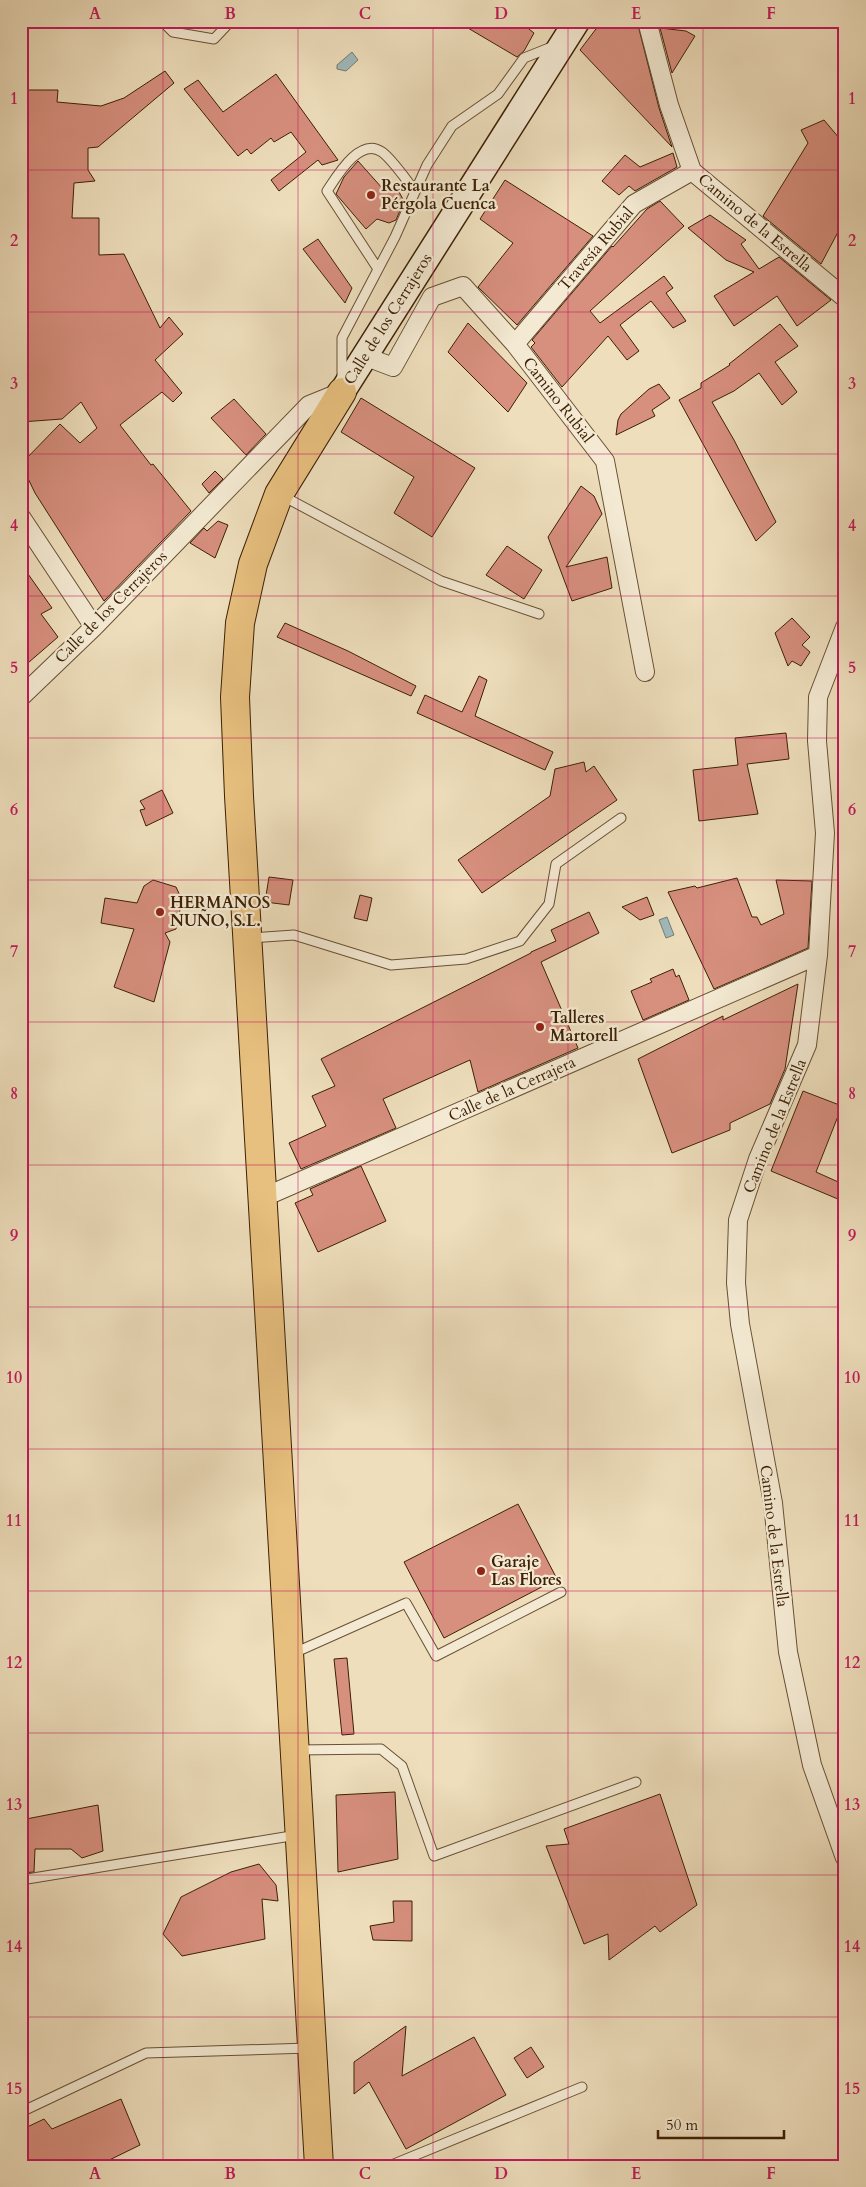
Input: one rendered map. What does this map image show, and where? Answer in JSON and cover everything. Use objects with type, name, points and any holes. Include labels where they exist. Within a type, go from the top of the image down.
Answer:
[{"type":"highway","points":[[319,2166],[247,938],[235,697],[240,623],[253,564],[280,494],[342,392]]},
{"type":"main road","name":"Calle de los Cerrajeros","points":[[342,392],[576,21]]},
{"type":"street","name":"Camino de la Estrella","points":[[647,21],[669,105],[692,171],[845,298]]},
{"type":"street","name":"Travesía Rubial","points":[[515,344],[634,204],[692,171]]},
{"type":"street","name":"Camino Rubial","points":[[364,356],[393,367],[432,297],[463,286],[515,344],[605,460],[645,672]]},
{"type":"street","name":"Calle de los Cerrajeros","points":[[21,697],[94,627],[309,405],[342,392]]},
{"type":"street","points":[[21,517],[94,627]]},
{"type":"street","name":"Camino de la Estrella","points":[[845,627],[818,697],[817,740],[825,833],[818,955],[808,1045],[758,1159],[738,1220],[736,1283],[740,1324],[773,1503],[788,1652],[812,1765],[845,1858]]},
{"type":"street","name":"Calle de la Cerrajera","points":[[262,1198],[818,955]]},
{"type":"lane","points":[[162,21],[173,32],[214,39],[231,21]]},
{"type":"lane","points":[[342,392],[342,338],[378,269],[427,165],[452,126],[498,94],[524,58],[563,42]]},
{"type":"lane","points":[[378,269],[327,191],[352,156],[368,149],[382,151],[416,191]]},
{"type":"lane","points":[[280,494],[441,581],[539,614]]},
{"type":"lane","points":[[247,938],[294,935],[391,965],[466,959],[520,941],[549,904],[556,864],[621,818]]},
{"type":"lane","points":[[289,1655],[406,1603],[436,1656],[561,1592]]},
{"type":"lane","points":[[294,1750],[381,1749],[402,1766],[434,1856],[636,1782]]},
{"type":"lane","points":[[21,1880],[299,1834]]},
{"type":"lane","points":[[21,2112],[146,2052],[312,2048]]},
{"type":"lane","points":[[390,2166],[582,2087]]},
{"type":"water","points":[[352,52],[358,60],[346,71],[337,69],[337,65]]},
{"type":"water","points":[[667,917],[674,935],[666,938],[659,920]]},
{"type":"building","points":[[456,21],[519,21],[534,33],[524,51],[517,57]]},
{"type":"building","points":[[602,21],[637,21],[659,108],[672,147],[580,50]]},
{"type":"building","points":[[660,28],[686,31],[695,36],[672,73]]},
{"type":"building","points":[[165,71],[174,83],[98,147],[88,148],[88,170],[95,181],[74,183],[72,218],[99,218],[99,255],[124,254],[160,328],[169,317],[183,334],[155,360],[182,393],[173,402],[162,392],[120,425],[151,465],[153,464],[191,511],[104,601],[35,493],[21,464],[60,424],[80,443],[97,428],[81,402],[62,419],[21,422],[21,389],[24,388],[26,339],[21,339],[23,220],[21,218],[21,182],[28,90],[58,90],[57,102],[101,106],[124,98]]},
{"type":"building","points":[[276,74],[338,160],[322,165],[318,160],[279,191],[271,180],[306,152],[291,132],[274,142],[271,138],[251,154],[247,149],[238,156],[184,89],[198,80],[223,112]]},
{"type":"building","points":[[824,120],[845,145],[845,219],[821,264],[763,216],[808,143],[801,130]]},
{"type":"building","points":[[673,153],[677,167],[635,191],[629,186],[619,195],[602,181],[625,155],[640,167]]},
{"type":"building","points":[[358,161],[383,189],[389,188],[399,192],[404,201],[396,220],[389,223],[377,219],[366,229],[336,194],[344,177]]},
{"type":"building","points":[[505,180],[593,236],[517,325],[478,287],[513,243],[480,219]]},
{"type":"building","points":[[660,201],[684,226],[590,311],[600,323],[664,276],[673,288],[666,293],[686,321],[673,328],[651,301],[620,325],[639,351],[627,360],[608,336],[562,387],[531,347],[535,343],[532,340],[612,246],[647,209]]},
{"type":"building","points":[[710,215],[746,240],[741,244],[759,269],[779,257],[831,300],[797,326],[777,296],[734,326],[714,296],[754,272],[726,260],[688,228]]},
{"type":"building","points":[[318,239],[352,288],[345,303],[303,249]]},
{"type":"building","points":[[468,323],[527,383],[508,412],[448,352]]},
{"type":"building","points":[[780,324],[798,346],[775,362],[797,392],[782,405],[759,373],[734,391],[712,402],[734,440],[776,522],[756,541],[679,400],[701,388],[701,383],[730,365]]},
{"type":"building","points":[[659,384],[670,398],[652,410],[655,416],[616,435],[618,420],[621,414],[649,389]]},
{"type":"building","points":[[361,398],[475,468],[432,537],[394,513],[414,477],[341,432]]},
{"type":"building","points":[[234,399],[266,434],[246,455],[211,418]]},
{"type":"building","points":[[215,471],[223,479],[209,493],[202,484]]},
{"type":"building","points":[[581,486],[594,496],[602,514],[566,567],[607,557],[612,588],[572,601],[548,537]]},
{"type":"building","points":[[218,521],[228,525],[215,558],[190,543],[204,528],[207,531]]},
{"type":"building","points":[[507,546],[542,570],[524,599],[486,575]]},
{"type":"building","points":[[21,564],[52,608],[41,614],[58,637],[21,669]]},
{"type":"building","points":[[792,618],[810,637],[802,645],[810,652],[801,666],[792,661],[788,666],[775,633]]},
{"type":"building","points":[[285,623],[348,651],[416,686],[411,696],[277,637]]},
{"type":"building","points":[[479,676],[487,680],[475,716],[553,752],[545,770],[417,713],[425,695],[462,712]]},
{"type":"building","points":[[786,733],[789,759],[747,764],[758,814],[699,821],[693,770],[738,765],[735,738]]},
{"type":"building","points":[[584,762],[586,772],[594,766],[617,800],[482,893],[458,860],[550,796],[555,769]]},
{"type":"building","points":[[162,790],[173,813],[146,826],[140,810],[145,809],[140,801]]},
{"type":"building","points":[[269,877],[293,880],[289,905],[265,902]]},
{"type":"building","points":[[737,878],[752,917],[757,917],[761,925],[784,914],[776,880],[812,881],[808,948],[714,989],[668,892],[695,886],[697,888]]},
{"type":"building","points":[[153,880],[176,887],[182,900],[176,929],[165,933],[170,942],[154,1002],[114,987],[134,929],[101,923],[105,898],[137,903],[144,886]]},
{"type":"building","points":[[360,895],[372,898],[367,921],[354,918]]},
{"type":"building","points":[[647,897],[654,915],[640,920],[622,907]]},
{"type":"building","points":[[589,912],[599,933],[541,962],[578,1048],[478,1092],[470,1060],[383,1099],[396,1128],[301,1169],[289,1143],[326,1126],[312,1096],[335,1086],[321,1059],[556,941],[551,930]]},
{"type":"building","points":[[673,969],[676,977],[679,975],[689,1000],[643,1020],[631,991],[652,982],[650,979]]},
{"type":"building","points":[[798,984],[785,1069],[770,1104],[730,1123],[730,1130],[672,1153],[638,1059],[723,1016],[723,1020]]},
{"type":"building","points":[[803,1091],[842,1106],[816,1172],[845,1185],[845,1202],[771,1171]]},
{"type":"building","points":[[361,1166],[386,1221],[318,1252],[295,1203],[313,1195],[310,1189]]},
{"type":"building","name":"Garaje Las Flores","points":[[518,1504],[557,1579],[444,1638],[404,1562]]},
{"type":"building","points":[[347,1658],[354,1734],[342,1735],[334,1659]]},
{"type":"building","points":[[395,1792],[398,1859],[338,1872],[336,1795]]},
{"type":"building","points":[[660,1794],[697,1905],[660,1932],[655,1926],[609,1960],[608,1934],[584,1944],[546,1846],[569,1844],[564,1829]]},
{"type":"building","points":[[98,1805],[103,1851],[82,1858],[71,1849],[35,1849],[34,1872],[21,1873],[21,1820]]},
{"type":"building","points":[[259,1864],[276,1885],[278,1901],[262,1899],[265,1939],[182,1956],[163,1934],[181,1897],[231,1872]]},
{"type":"building","points":[[393,1901],[412,1901],[412,1941],[373,1940],[370,1926],[394,1922]]},
{"type":"building","points":[[406,2026],[402,2076],[474,2037],[506,2095],[406,2149],[369,2082],[354,2094],[354,2062]]},
{"type":"building","points":[[531,2047],[544,2067],[527,2078],[514,2058]]},
{"type":"building","points":[[121,2099],[140,2145],[97,2166],[21,2166],[21,2130],[44,2119],[52,2129]]},
{"type":"place","name":"Restaurante La Pérgola Cuenca","points":[[371,195]]},
{"type":"place","name":"HERMANOS NUÑO, S.L.","points":[[160,912]]},
{"type":"place","name":"Talleres Martorell","points":[[540,1027]]},
{"type":"place","name":"Garaje Las Flores","points":[[481,1571]]}]
